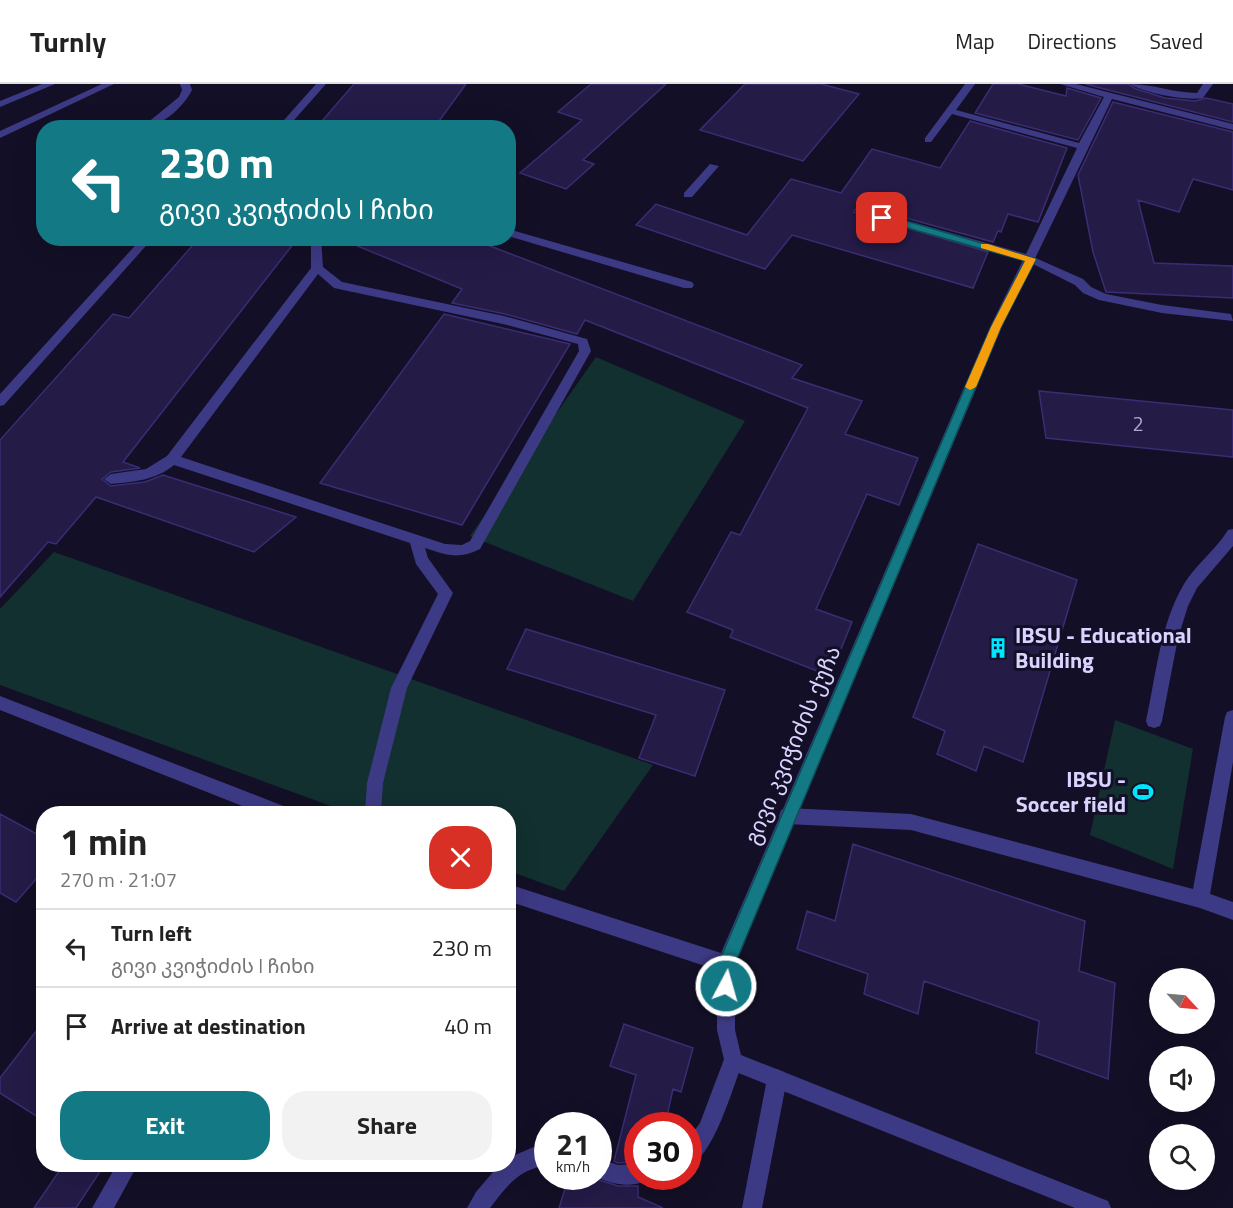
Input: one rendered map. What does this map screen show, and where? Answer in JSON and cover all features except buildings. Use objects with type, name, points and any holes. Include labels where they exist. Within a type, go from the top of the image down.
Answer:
[{"type":"street","points":[[0,104],[50,84]]},
{"type":"street","points":[[0,135],[109,84]]},
{"type":"street","points":[[154,120],[183,98],[187,90],[186,84]]},
{"type":"street","points":[[288,120],[321,84]]},
{"type":"street","points":[[928,140],[970,84]]},
{"type":"street","points":[[1065,84],[1233,127]]},
{"type":"street","points":[[1135,84],[1192,96],[1200,96],[1208,84]]},
{"type":"street","name":"გივი კვიჭიძის ქუჩა","points":[[733,1060],[726,1030],[726,964],[996,327],[1031,259],[1081,146],[1109,96]]},
{"type":"street","points":[[950,111],[1081,146]]},
{"type":"street","points":[[688,195],[714,166]]},
{"type":"street","points":[[861,212],[1031,259],[1079,282],[1087,290],[1103,297],[1162,309],[1231,318]]},
{"type":"street","points":[[516,234],[688,285]]},
{"type":"street","points":[[0,402],[141,246]]},
{"type":"street","points":[[111,479],[146,476],[159,471],[172,459],[316,268],[316,246]]},
{"type":"street","points":[[172,459],[445,549],[463,551],[476,545],[585,351],[584,342],[504,320],[338,285],[316,268]]},
{"type":"street","points":[[1154,721],[1178,614],[1188,589],[1227,546],[1233,534]]},
{"type":"street","points":[[373,806],[375,783],[399,688],[446,593],[421,560],[416,539]]},
{"type":"street","points":[[0,703],[262,806]]},
{"type":"street","points":[[1200,899],[1233,717]]},
{"type":"street","points":[[787,816],[911,822],[1200,899],[1233,911]]},
{"type":"street","points":[[516,895],[726,964]]},
{"type":"street","points":[[702,1137],[708,1129],[733,1060],[1101,1208]]},
{"type":"street","points":[[752,1208],[777,1079]]},
{"type":"street","points":[[516,1167],[534,1156]]},
{"type":"street","points":[[102,1208],[123,1172]]},
{"type":"street","points":[[477,1208],[499,1177],[507,1172]]},
{"type":"green space","points":[[596,357],[745,421],[633,601],[470,536]]},
{"type":"green space","points":[[54,552],[653,765],[564,891],[516,874],[516,806],[331,806],[0,685],[0,609]]},
{"type":"green space","name":"IBSU - Soccer field","points":[[1115,720],[1193,749],[1173,869],[1090,835]]},
{"type":"slow traffic","points":[[970,387],[996,327],[1031,259],[985,246]]},
{"type":"place","name":"IBSU - Educational Building","points":[[998,648]]},
{"type":"place","name":"IBSU - Soccer field","points":[[1143,792]]},
{"type":"route","points":[[726,986],[726,964],[787,816],[996,327],[1031,259],[882,218]]}]
